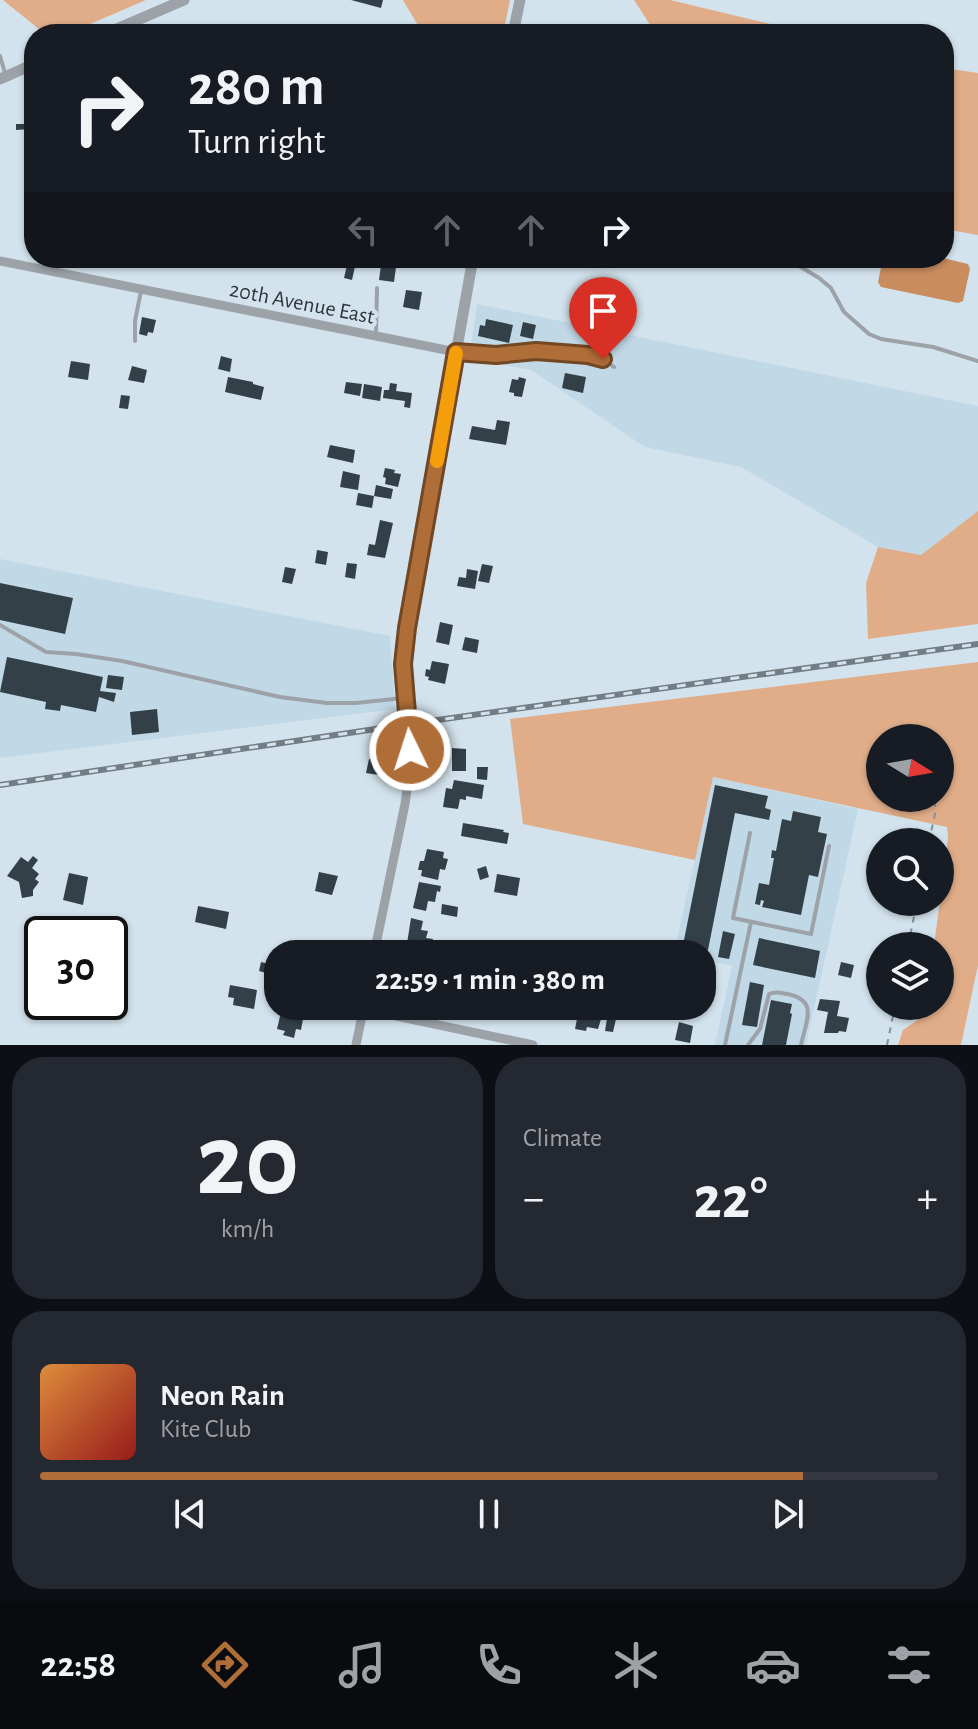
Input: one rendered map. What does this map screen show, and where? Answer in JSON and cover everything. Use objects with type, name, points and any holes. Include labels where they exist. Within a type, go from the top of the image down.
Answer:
[{"type":"street","points":[[128,24],[184,0]]},
{"type":"street","points":[[515,24],[520,0]]},
{"type":"street","points":[[3,78],[24,69]]},
{"type":"street","name":"20th Avenue East","points":[[0,261],[24,266]]},
{"type":"street","name":"20th Avenue East","points":[[35,268],[456,352]]},
{"type":"street","points":[[377,940],[410,767],[403,664],[407,628],[471,268]]},
{"type":"street","points":[[356,1045],[361,1020]]},
{"type":"street","points":[[419,1020],[533,1045]]},
{"type":"lane","points":[[0,56],[3,78]]},
{"type":"lane","points":[[802,268],[831,288],[844,312],[869,334],[881,339],[933,347],[978,361]]},
{"type":"lane","points":[[376,336],[377,288]]},
{"type":"lane","points":[[135,341],[141,289]]},
{"type":"lane","points":[[456,352],[578,354],[603,359],[614,367]]},
{"type":"lane","points":[[0,625],[46,652],[122,661],[280,697],[327,703],[405,698]]},
{"type":"lane","points":[[750,833],[733,918],[811,934],[829,846]]},
{"type":"lane","points":[[725,1045],[751,921]]},
{"type":"lane","points":[[748,1045],[761,1026],[769,994],[775,992],[801,998],[807,1003],[801,1045]]},
{"type":"path","points":[[887,1045],[892,1020]]},
{"type":"shaded area","points":[[3,0],[146,0],[90,24],[33,24]]},
{"type":"shaded area","points":[[403,0],[510,0],[505,24],[417,24]]},
{"type":"shaded area","points":[[634,0],[670,0],[770,24],[650,24]]},
{"type":"shaded area","points":[[954,69],[978,73],[978,235],[954,231]]},
{"type":"shaded area","points":[[954,261],[968,264],[970,269],[963,301],[958,303],[881,287],[878,282],[881,268],[954,268]]},
{"type":"shaded area","points":[[477,304],[978,406],[978,511],[921,555],[878,547],[741,467],[645,447],[531,370],[469,359]]},
{"type":"shaded area","points":[[978,511],[978,624],[868,639],[866,583],[878,547],[921,555]]},
{"type":"shaded area","points":[[0,559],[390,636],[395,709],[0,758]]},
{"type":"shaded area","points":[[978,662],[978,965],[961,1045],[898,1045],[903,1030],[918,1020],[954,1020],[954,932],[936,932],[938,916],[954,916],[954,828],[877,812],[954,812],[954,724],[866,724],[866,810],[713,777],[695,860],[523,824],[510,719]]},
{"type":"shaded area","points":[[713,777],[858,809],[806,1045],[715,1045],[732,966],[716,962],[716,940],[677,940]]},
{"type":"building","points":[[351,0],[383,0],[381,8]]},
{"type":"building","points":[[16,124],[24,124],[24,129],[16,130]]},
{"type":"building","points":[[346,268],[355,268],[352,280],[344,278]]},
{"type":"building","points":[[381,268],[396,268],[394,282],[379,280]]},
{"type":"building","points":[[406,290],[422,292],[419,310],[403,307]]},
{"type":"building","points":[[142,317],[156,320],[153,333],[148,332],[147,336],[139,334]]},
{"type":"building","points":[[486,319],[513,325],[509,343],[478,336],[480,325],[485,326]]},
{"type":"building","points":[[523,322],[536,325],[533,339],[520,336]]},
{"type":"building","points":[[221,356],[232,359],[230,372],[218,369]]},
{"type":"building","points":[[71,361],[90,364],[88,380],[68,377]]},
{"type":"building","points":[[132,366],[147,370],[144,383],[128,380]]},
{"type":"building","points":[[565,373],[586,377],[583,393],[562,388]]},
{"type":"building","points":[[228,377],[264,387],[261,400],[225,392]]},
{"type":"building","points":[[519,377],[526,379],[522,397],[509,392],[512,379],[518,380]]},
{"type":"building","points":[[346,382],[362,384],[360,396],[344,393]]},
{"type":"building","points":[[390,383],[397,384],[396,391],[412,393],[410,408],[404,407],[405,401],[383,398],[384,390],[389,390]]},
{"type":"building","points":[[364,384],[382,387],[380,401],[362,398]]},
{"type":"building","points":[[121,395],[130,396],[128,409],[119,408]]},
{"type":"building","points":[[497,420],[510,422],[506,445],[469,439],[472,426],[495,430]]},
{"type":"building","points":[[330,445],[355,450],[353,463],[327,457]]},
{"type":"building","points":[[385,468],[401,474],[398,487],[385,484]]},
{"type":"building","points":[[343,471],[360,475],[358,490],[340,487]]},
{"type":"building","points":[[376,485],[393,489],[391,499],[374,496]]},
{"type":"building","points":[[358,493],[374,496],[372,508],[356,505]]},
{"type":"building","points":[[380,520],[393,523],[385,558],[367,555],[369,544],[375,545]]},
{"type":"building","points":[[317,550],[328,552],[326,565],[315,563]]},
{"type":"building","points":[[347,563],[357,564],[355,579],[345,577]]},
{"type":"building","points":[[482,564],[493,566],[489,583],[478,581]]},
{"type":"building","points":[[285,567],[296,569],[292,584],[282,582]]},
{"type":"building","points":[[467,569],[478,571],[475,589],[457,586],[459,577],[466,578]]},
{"type":"building","points":[[0,583],[73,598],[65,634],[0,620]]},
{"type":"building","points":[[440,622],[453,625],[449,645],[436,642]]},
{"type":"building","points":[[465,637],[479,640],[477,653],[462,650]]},
{"type":"building","points":[[7,657],[103,677],[100,691],[116,693],[114,702],[99,697],[96,712],[61,705],[60,711],[45,709],[46,702],[0,692]]},
{"type":"building","points":[[432,661],[449,664],[445,684],[428,680],[429,677],[425,676]]},
{"type":"building","points":[[108,675],[124,677],[122,690],[106,688]]},
{"type":"building","points":[[157,709],[159,732],[132,735],[130,712]]},
{"type":"building","points":[[452,748],[466,749],[466,771],[452,771]]},
{"type":"building","points":[[369,759],[387,762],[385,776],[366,773]]},
{"type":"building","points":[[477,767],[488,767],[487,780],[477,779]]},
{"type":"building","points":[[454,780],[484,785],[482,799],[466,796],[466,800],[460,799],[458,809],[443,807],[446,788],[452,789]]},
{"type":"building","points":[[715,785],[768,796],[765,808],[771,810],[769,820],[735,813],[710,940],[684,940]]},
{"type":"building","points":[[793,811],[821,817],[818,832],[827,834],[818,877],[809,875],[801,915],[762,907],[764,901],[761,900],[760,905],[755,904],[759,883],[769,885],[774,858],[771,858],[772,850],[776,851],[782,819],[791,821]]},
{"type":"building","points":[[463,823],[504,830],[509,833],[507,844],[461,836]]},
{"type":"building","points":[[427,849],[444,852],[443,858],[448,859],[445,870],[440,869],[438,880],[421,876],[422,870],[418,870]]},
{"type":"building","points":[[33,856],[38,860],[32,868],[39,874],[35,879],[39,882],[33,896],[22,898],[19,882],[7,876],[21,857],[28,862]]},
{"type":"building","points":[[486,866],[489,877],[480,880],[477,869]]},
{"type":"building","points":[[319,872],[338,876],[332,895],[315,891]]},
{"type":"building","points":[[69,873],[88,877],[83,905],[63,900]]},
{"type":"building","points":[[497,874],[520,878],[517,896],[494,892]]},
{"type":"building","points":[[419,882],[441,886],[435,902],[428,901],[426,911],[413,908]]},
{"type":"building","points":[[442,904],[458,907],[457,917],[441,914]]},
{"type":"building","points":[[198,906],[229,912],[226,929],[195,922]]},
{"type":"building","points":[[411,918],[423,921],[421,930],[428,931],[426,938],[433,939],[433,940],[408,940]]},
{"type":"building","points":[[723,931],[735,934],[729,959],[718,957]]},
{"type":"building","points":[[759,938],[820,951],[815,978],[753,965]]},
{"type":"building","points":[[841,962],[854,965],[851,978],[838,975]]},
{"type":"building","points":[[750,982],[764,985],[757,1027],[742,1025]]},
{"type":"building","points":[[230,985],[257,990],[254,1009],[233,1005],[234,998],[228,997]]},
{"type":"building","points":[[820,999],[840,1001],[837,1016],[849,1018],[846,1032],[824,1033],[828,1012],[817,1010]]},
{"type":"building","points":[[771,1000],[792,1004],[786,1045],[762,1045]]},
{"type":"building","points":[[279,1020],[303,1020],[301,1030],[296,1029],[294,1038],[283,1035],[285,1031],[277,1029]]},
{"type":"building","points":[[577,1020],[601,1020],[598,1029],[575,1029]]},
{"type":"building","points":[[607,1020],[616,1020],[613,1032],[605,1031]]},
{"type":"building","points":[[679,1022],[693,1026],[690,1043],[675,1040]]},
{"type":"railway","points":[[0,785],[978,644]]},
{"type":"slow traffic","points":[[437,461],[456,353]]},
{"type":"route","points":[[410,750],[403,664],[407,628],[456,352],[496,355],[536,351],[603,359]]}]
